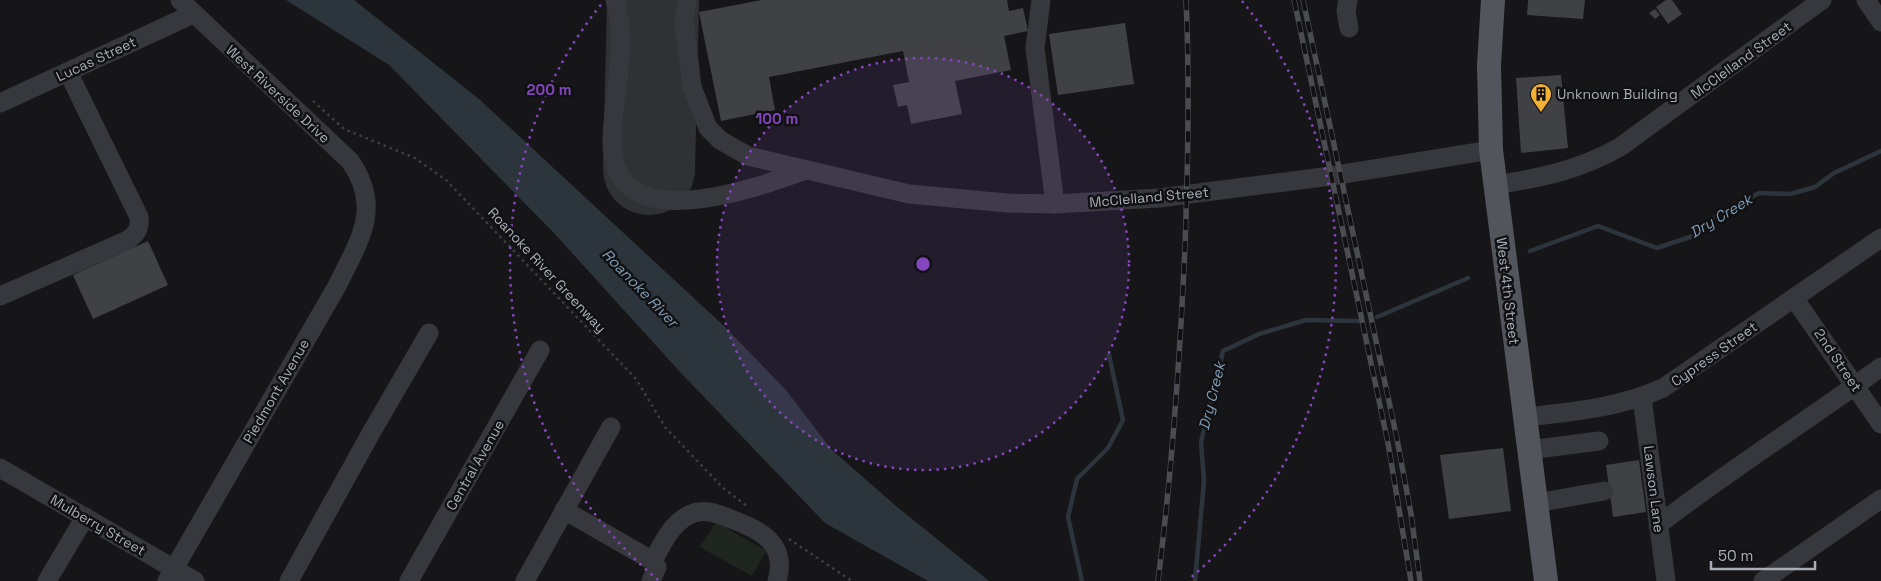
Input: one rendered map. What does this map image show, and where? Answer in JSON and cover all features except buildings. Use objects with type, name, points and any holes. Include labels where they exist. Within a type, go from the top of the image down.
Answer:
[{"type":"main road","name":"West 4th Street","points":[[1493,0],[1488,66],[1491,150],[1546,581]]},
{"type":"street","name":"West Riverside Drive","points":[[180,0],[350,161],[359,173],[366,194]]},
{"type":"street","points":[[616,0],[619,23],[618,86],[612,144],[618,171],[632,188],[654,200],[693,200],[725,195],[806,170]]},
{"type":"street","name":"McClelland Street","points":[[687,0],[684,20],[692,87],[708,128],[720,140],[733,150],[748,156],[909,194],[1007,203],[1056,204],[1159,198],[1231,190],[1491,150]]},
{"type":"street","points":[[1041,0],[1035,48],[1056,204]]},
{"type":"street","points":[[1348,0],[1346,11],[1349,28]]},
{"type":"street","name":"McClelland Street","points":[[1495,185],[1545,177],[1572,170],[1598,160],[1620,148],[1822,0]]},
{"type":"street","points":[[1866,0],[1881,22]]},
{"type":"street","name":"Lucas Street","points":[[0,103],[193,14]]},
{"type":"street","points":[[0,296],[128,240],[137,233],[140,225],[139,217],[68,72]]},
{"type":"street","name":"Piedmont Avenue","points":[[170,575],[337,286],[364,228],[367,215],[366,194]]},
{"type":"street","name":"Cypress Street","points":[[1525,417],[1582,410],[1642,398],[1681,377],[1881,238]]},
{"type":"street","name":"2nd Street","points":[[1794,298],[1881,424]]},
{"type":"street","points":[[289,581],[429,333]]},
{"type":"street","name":"Central Avenue","points":[[409,581],[540,350]]},
{"type":"street","points":[[1658,525],[1704,490],[1881,366]]},
{"type":"street","name":"Lawson Lane","points":[[1642,398],[1666,581]]},
{"type":"street","points":[[525,581],[610,427]]},
{"type":"street","points":[[1529,450],[1599,441]]},
{"type":"street","name":"Mulberry Street","points":[[0,468],[85,517],[170,575],[195,581]]},
{"type":"street","points":[[1536,503],[1604,491]]},
{"type":"street","points":[[1763,581],[1881,499]]},
{"type":"street","points":[[564,510],[653,561],[657,567],[651,581]]},
{"type":"street","points":[[653,561],[667,535],[680,521],[696,513],[714,512],[752,527],[770,540],[780,560],[777,581]]},
{"type":"street","points":[[47,581],[85,517]]},
{"type":"path","name":"Roanoke River Greenway","points":[[309,98],[344,129],[415,158],[446,180],[636,379],[665,427],[723,488],[752,510]]},
{"type":"path","points":[[784,536],[852,581]]},
{"type":"shaded area","points":[[716,522],[766,551],[752,576],[700,547]]},
{"type":"water","name":"Roanoke River","points":[[286,0],[354,0],[479,99],[724,326],[786,390],[831,449],[896,506],[989,581],[928,581],[825,523],[681,373],[553,232],[389,65]]},
{"type":"waterway","name":"Dry Creek","points":[[1530,251],[1598,226],[1657,248],[1696,235],[1716,216],[1759,193],[1790,194],[1815,187],[1834,173],[1881,151]]},
{"type":"waterway","name":"Dry Creek","points":[[1377,317],[1468,278]]},
{"type":"waterway","name":"Dry Creek","points":[[1195,581],[1204,481],[1201,442],[1223,351],[1259,334],[1306,320],[1358,321]]},
{"type":"waterway","points":[[1082,581],[1068,517],[1077,479],[1108,448],[1123,420],[1109,355]]},
{"type":"runway","points":[[649,169],[653,0]]},
{"type":"railway","points":[[1158,581],[1171,456],[1183,288],[1188,123],[1186,0]]},
{"type":"railway","points":[[1294,0],[1388,443],[1411,581]]},
{"type":"railway","points":[[1303,0],[1397,439],[1411,514],[1420,581]]},
{"type":"place","name":"Unknown Building","points":[[1541,113]]}]
